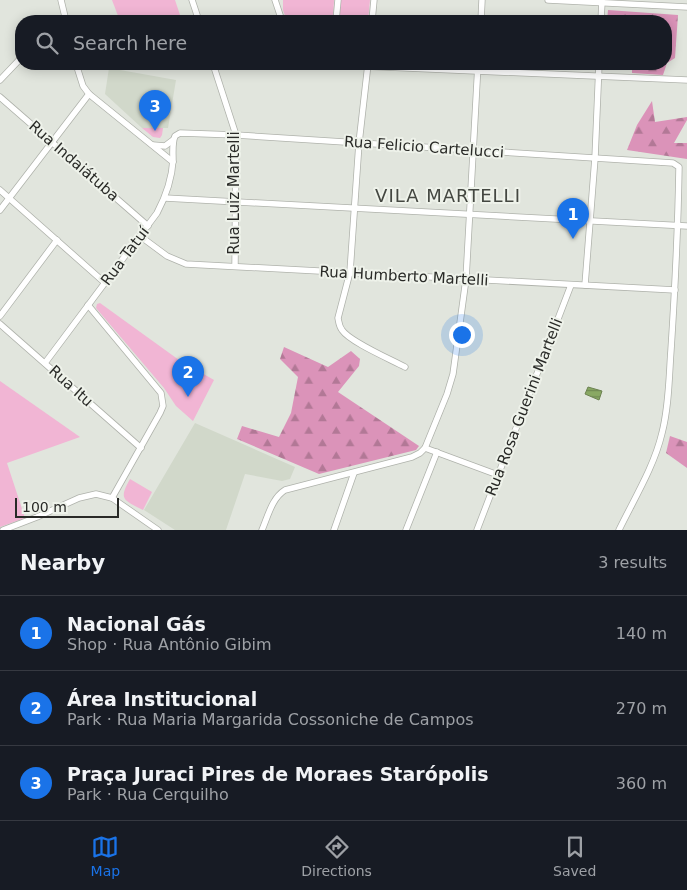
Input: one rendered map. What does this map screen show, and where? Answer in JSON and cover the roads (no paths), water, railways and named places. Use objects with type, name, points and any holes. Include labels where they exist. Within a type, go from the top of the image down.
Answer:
[{"type":"street","points":[[61,0],[65,15]]},
{"type":"street","points":[[192,0],[197,15]]},
{"type":"street","points":[[275,0],[280,15]]},
{"type":"street","points":[[337,15],[338,0]]},
{"type":"street","points":[[373,15],[374,0]]},
{"type":"street","points":[[481,15],[482,0]]},
{"type":"street","points":[[548,0],[687,7]]},
{"type":"street","points":[[601,15],[602,2]]},
{"type":"street","points":[[0,80],[15,64]]},
{"type":"street","points":[[78,70],[83,86],[89,94],[173,162]]},
{"type":"street","name":"Rua Luiz Martelli","points":[[215,70],[236,135],[234,266]]},
{"type":"street","points":[[367,70],[359,143],[350,272],[338,318],[343,332],[405,368]]},
{"type":"street","points":[[460,70],[687,80]]},
{"type":"street","points":[[585,285],[595,158],[599,70]]},
{"type":"street","points":[[262,530],[278,494],[285,490],[412,457],[425,448],[447,394],[452,374],[466,279],[478,71]]},
{"type":"street","points":[[0,210],[89,94]]},
{"type":"street","name":"Rua Indaiátuba","points":[[0,97],[148,226]]},
{"type":"street","name":"Rua Felicio Cartelucci","points":[[152,145],[165,146],[180,134],[236,135],[673,163],[679,168],[678,226]]},
{"type":"street","name":"Rua Tatuí","points":[[45,363],[148,226],[165,198],[173,162],[174,138]]},
{"type":"street","points":[[0,190],[105,283]]},
{"type":"street","points":[[165,198],[687,226]]},
{"type":"street","points":[[619,530],[647,472],[662,433],[666,412],[678,226]]},
{"type":"street","name":"Rua Humberto Martelli","points":[[140,236],[167,256],[186,264],[675,290]]},
{"type":"street","points":[[0,316],[57,240]]},
{"type":"street","name":"Rua Rosa Guerini Martelli","points":[[477,530],[571,285]]},
{"type":"street","points":[[88,305],[161,393],[163,406],[112,498]]},
{"type":"street","name":"Rua Itu","points":[[0,324],[141,448]]},
{"type":"street","points":[[425,448],[498,475]]},
{"type":"street","points":[[406,530],[437,452]]},
{"type":"street","points":[[334,530],[354,473]]},
{"type":"street","points":[[3,530],[90,494],[102,494],[112,498],[156,530]]},
{"type":"place","name":"Praça Juraci Pires de Moraes Starópolis","points":[[155,131]]},
{"type":"place","name":"Nacional Gás","points":[[573,239]]},
{"type":"place","name":"Área Institucional","points":[[188,397]]},
{"type":"district","name":"VILA MARTELLI","points":[[448,195]]}]
